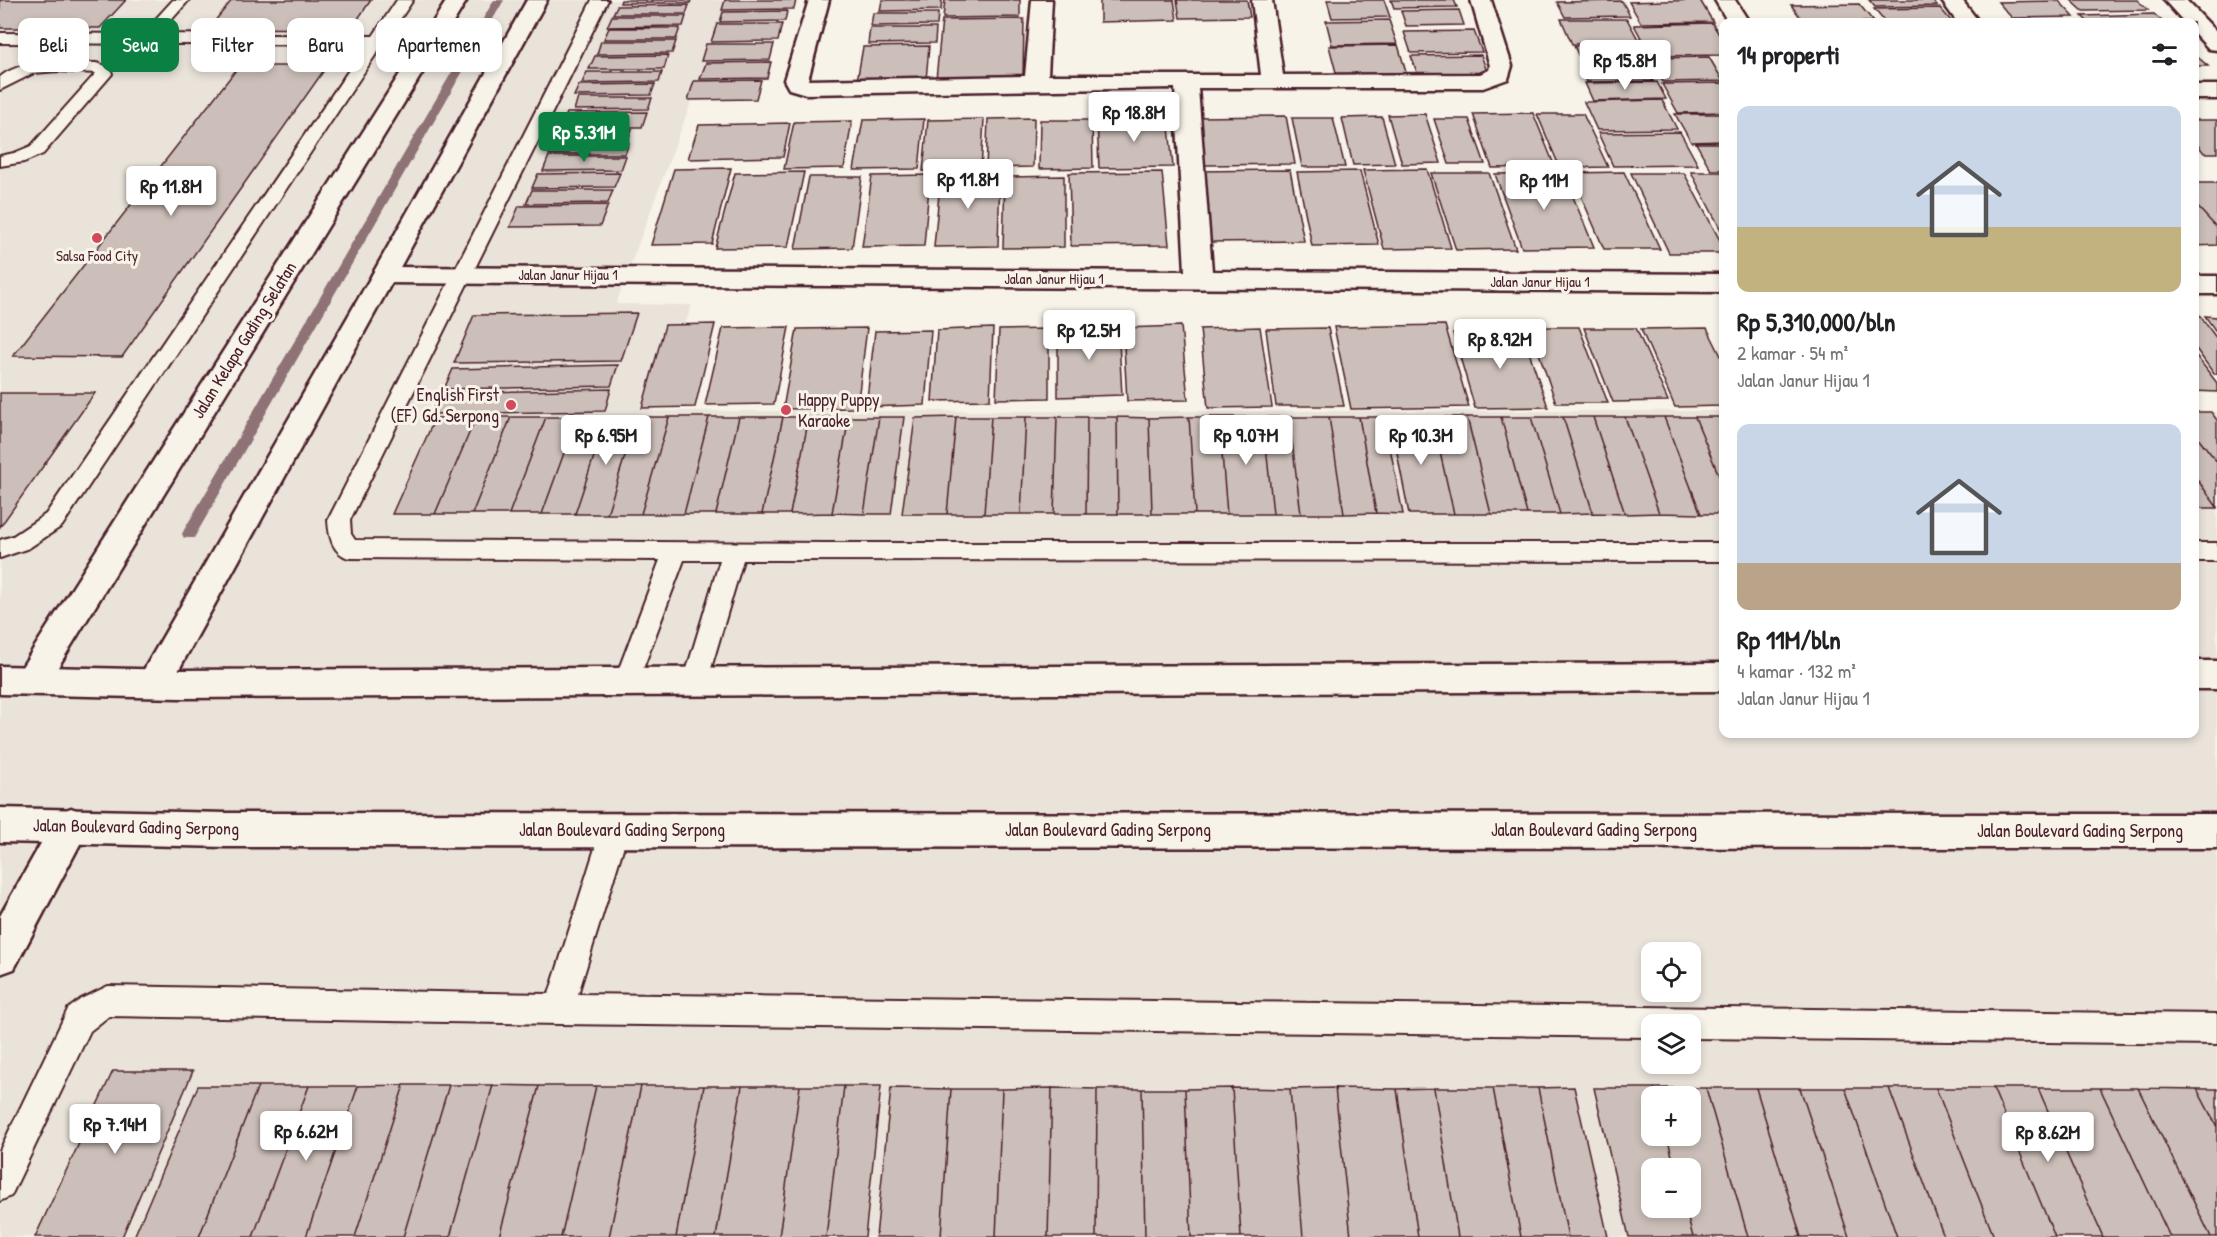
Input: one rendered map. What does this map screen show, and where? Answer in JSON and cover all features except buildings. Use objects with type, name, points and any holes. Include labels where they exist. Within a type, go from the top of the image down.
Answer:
[{"type":"street","name":"Jalan Kelapa Gading Selatan","points":[[446,18],[457,0]]},
{"type":"street","points":[[154,683],[385,275],[537,0]]},
{"type":"street","points":[[819,0],[795,80],[797,84],[806,87],[1036,82],[1469,82],[1494,78],[1500,74],[1502,66],[1481,0]]},
{"type":"street","points":[[1036,82],[1042,0]]},
{"type":"street","points":[[1262,0],[1273,81]]},
{"type":"street","points":[[1725,0],[1736,18]]},
{"type":"street","points":[[1951,0],[1965,18]]},
{"type":"street","points":[[2174,0],[2191,18],[2217,17]]},
{"type":"street","points":[[2199,26],[2217,44]]},
{"type":"street","name":"Jalan Kelapa Gading Selatan","points":[[16,680],[411,72]]},
{"type":"street","points":[[1186,81],[1199,280]]},
{"type":"street","points":[[2199,92],[2217,92]]},
{"type":"street","name":"Jalan Janur Hijau 1","points":[[385,275],[1719,283]]},
{"type":"street","points":[[2199,285],[2217,285]]},
{"type":"street","points":[[2199,675],[2217,675]]},
{"type":"street","points":[[16,680],[154,683],[1719,678]]},
{"type":"street","name":"Jalan Boulevard Gading Serpong","points":[[0,825],[226,830],[2217,831]]},
{"type":"street","points":[[0,954],[71,825]]},
{"type":"lane","points":[[165,18],[181,0]]},
{"type":"lane","points":[[0,549],[21,542],[54,520],[405,0]]},
{"type":"lane","points":[[600,0],[339,520],[340,536],[349,549],[675,552],[1719,552]]},
{"type":"lane","points":[[0,38],[101,38]]},
{"type":"lane","points":[[89,42],[93,38]]},
{"type":"lane","points":[[179,39],[375,42]]},
{"type":"lane","points":[[0,161],[18,158],[37,150],[104,74],[104,70],[89,68]]},
{"type":"lane","points":[[0,85],[6,78],[18,72]]},
{"type":"lane","points":[[626,682],[675,552]]},
{"type":"lane","points":[[695,682],[734,552]]},
{"type":"lane","points":[[2199,552],[2217,552]]},
{"type":"lane","points":[[559,1009],[615,830]]},
{"type":"lane","points":[[0,1185],[79,1020],[92,1009],[108,1001],[626,1010],[2217,1029]]},
{"type":"shaded area","points":[[0,0],[729,0],[616,304],[692,305],[653,411],[1719,411],[1719,738],[2199,738],[2199,412],[2217,412],[2217,1237],[0,1237]]},
{"type":"waterway","points":[[189,534],[499,0]]},
{"type":"place","name":"Salsa Food City","points":[[97,238]]},
{"type":"place","name":"English First (EF) Gd. Serpong","points":[[511,405]]},
{"type":"place","name":"Happy Puppy Karaoke","points":[[786,410]]}]
